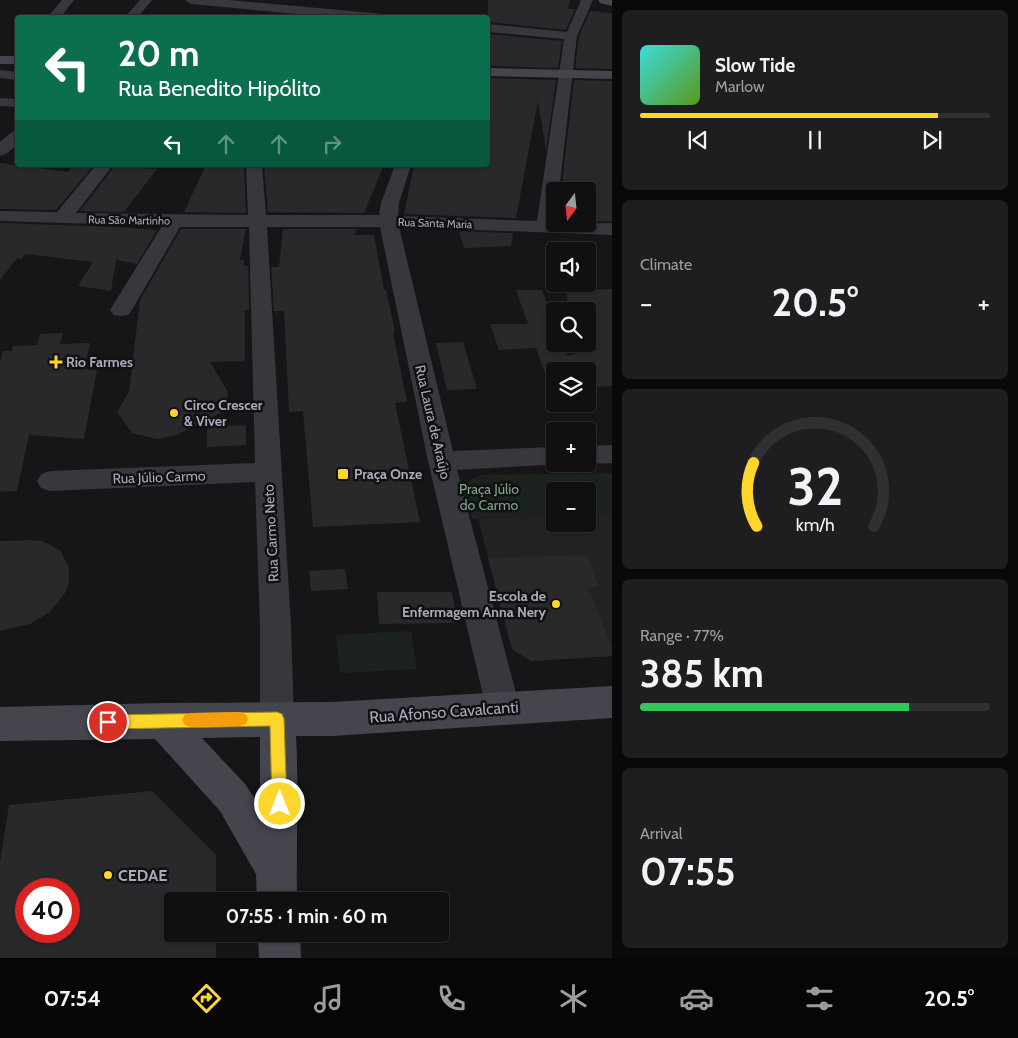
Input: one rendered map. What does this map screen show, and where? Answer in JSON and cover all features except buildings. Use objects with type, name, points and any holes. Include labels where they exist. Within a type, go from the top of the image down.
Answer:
[{"type":"street","points":[[56,15],[68,0]]},
{"type":"street","points":[[133,15],[146,0]]},
{"type":"street","points":[[191,0],[238,2],[341,15],[353,0]]},
{"type":"street","points":[[545,227],[571,36],[587,0]]},
{"type":"street","points":[[604,0],[612,2]]},
{"type":"street","points":[[227,15],[238,2]]},
{"type":"street","points":[[490,28],[571,36]]},
{"type":"street","points":[[0,60],[15,59]]},
{"type":"street","points":[[490,72],[612,75]]},
{"type":"street","points":[[0,74],[15,76]]},
{"type":"street","points":[[0,102],[15,103]]},
{"type":"street","points":[[0,152],[15,137]]},
{"type":"street","points":[[62,218],[103,167]]},
{"type":"street","name":"Rua Carmo Neto","points":[[254,167],[259,222],[268,472],[277,632],[277,719],[280,787],[277,886]]},
{"type":"street","name":"Rua Laura de Araújo","points":[[402,167],[390,203],[388,221],[441,461],[503,708]]},
{"type":"street","name":"Rua São Martinho","points":[[0,216],[259,222]]},
{"type":"street","points":[[121,310],[174,221]]},
{"type":"street","name":"Rua Santa Maria","points":[[259,222],[388,221],[612,229]]},
{"type":"street","points":[[596,455],[612,454]]},
{"type":"street","points":[[441,461],[546,456]]},
{"type":"street","name":"Rua Júlio Carmo","points":[[50,481],[268,472]]},
{"type":"street","name":"Rua Afonso Cavalcanti","points":[[0,724],[356,718],[612,702]]},
{"type":"street","points":[[162,720],[233,798],[277,886]]},
{"type":"street","points":[[279,942],[280,958]]},
{"type":"shaded area","name":"Escola de Enfermagem Anna Nery","points":[[612,512],[612,656],[531,661],[512,649],[478,519],[546,515],[546,532],[596,532],[596,513]]},
{"type":"green space","name":"Praça Júlio do Carmo","points":[[612,473],[612,512],[596,513],[596,482],[546,482],[546,515],[472,519],[466,499],[466,487],[473,478],[481,475]]},
{"type":"green space","points":[[411,631],[417,669],[340,673],[336,635]]},
{"type":"slow traffic","points":[[190,720],[240,719]]},
{"type":"place","name":"Rio Farmes","points":[[56,362]]},
{"type":"place","name":"Circo Crescer & Viver","points":[[174,413]]},
{"type":"place","name":"Praça Onze","points":[[343,474]]},
{"type":"place","name":"Escola de Enfermagem Anna Nery","points":[[556,604]]},
{"type":"place","name":"CEDAE","points":[[108,875]]},
{"type":"route","points":[[108,722],[277,719],[280,804]]}]
